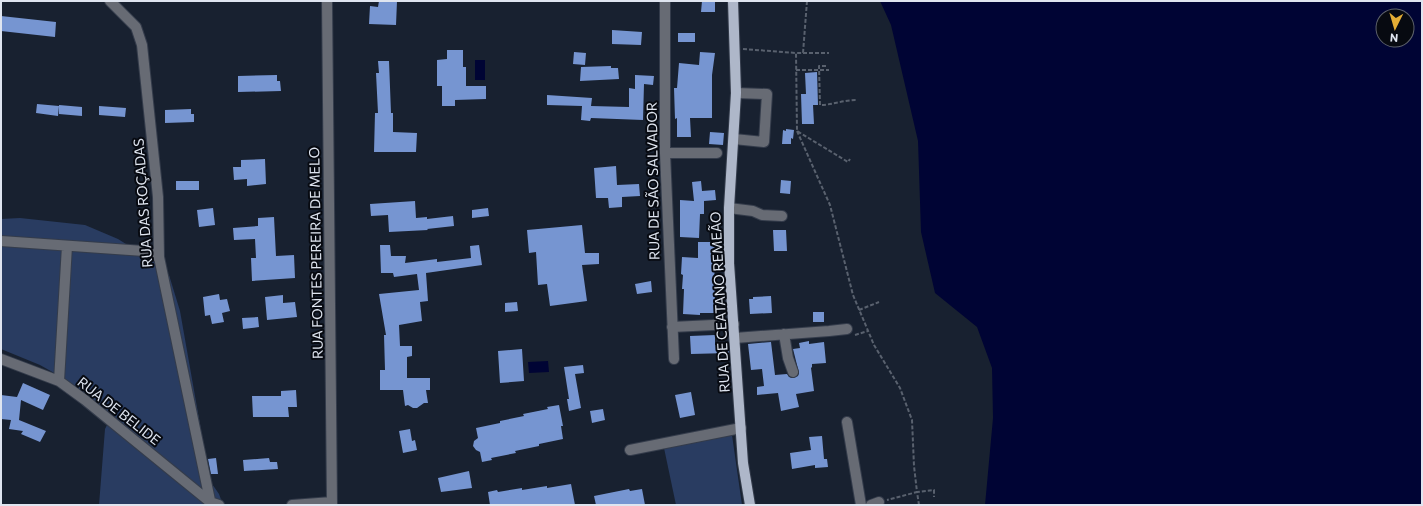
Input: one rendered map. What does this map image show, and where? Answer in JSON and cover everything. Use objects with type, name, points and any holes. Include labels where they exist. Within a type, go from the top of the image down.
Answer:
[{"type":"main road","name":"RUA DE CEATANO REMEÃO","points":[[733,1],[736,94],[729,208],[729,263],[743,464],[750,505]]},
{"type":"street","name":"RUA DAS ROÇADAS","points":[[110,1],[136,27],[142,45],[158,197],[159,257],[213,504]]},
{"type":"street","name":"RUA FONTES PEREIRA DE MELO","points":[[327,1],[332,504]]},
{"type":"street","name":"RUA DE SÃO SALVADOR","points":[[665,1],[666,153],[674,359]]},
{"type":"street","points":[[734,139],[764,142],[767,94],[736,94]]},
{"type":"street","points":[[666,153],[717,153]]},
{"type":"street","points":[[729,208],[753,211],[762,215],[782,216]]},
{"type":"street","points":[[1,241],[144,251],[159,257]]},
{"type":"street","points":[[60,381],[67,246]]},
{"type":"street","points":[[672,327],[734,324]]},
{"type":"street","points":[[735,338],[829,331],[850,332]]},
{"type":"street","points":[[784,334],[788,358],[793,372]]},
{"type":"street","name":"RUA DE BELIDE","points":[[1,359],[60,381],[98,410],[213,504]]},
{"type":"street","points":[[847,422],[861,505]]},
{"type":"street","points":[[630,450],[741,428]]},
{"type":"street","points":[[292,505],[332,504]]},
{"type":"path","points":[[803,53],[807,1]]},
{"type":"path","points":[[742,42],[742,49],[796,53],[829,53]]},
{"type":"path","points":[[796,53],[797,131],[830,205],[853,294],[859,310],[874,345],[900,388],[912,420],[914,466],[919,505]]},
{"type":"path","points":[[826,66],[819,66],[820,105],[856,100]]},
{"type":"path","points":[[796,70],[829,70]]},
{"type":"path","points":[[797,131],[848,162],[850,159]]},
{"type":"path","points":[[859,310],[880,302]]},
{"type":"path","points":[[850,332],[868,331]]},
{"type":"path","points":[[875,504],[917,492],[934,490],[934,497]]},
{"type":"shaded area","points":[[880,1],[1422,1],[1422,505],[985,505],[993,418],[992,368],[977,327],[935,293],[921,232],[918,141],[891,25]]},
{"type":"shaded area","points":[[475,60],[485,60],[485,80],[475,80]]},
{"type":"shaded area","points":[[20,218],[85,225],[118,239],[150,259],[169,275],[180,311],[210,481],[219,494],[223,505],[99,505],[105,429],[111,417],[63,378],[40,365],[1,349],[1,219]]},
{"type":"shaded area","points":[[548,361],[549,372],[529,373],[528,362]]},
{"type":"shaded area","points":[[732,435],[742,505],[676,505],[664,448]]},
{"type":"building","points":[[379,1],[397,1],[396,25],[369,24],[370,6],[378,7]]},
{"type":"building","points":[[702,1],[715,1],[715,12],[701,12]]},
{"type":"building","points":[[1,16],[56,22],[55,37],[1,31]]},
{"type":"building","points":[[612,30],[642,32],[641,45],[612,44]]},
{"type":"building","points":[[678,33],[695,33],[695,42],[678,42]]},
{"type":"building","points":[[447,50],[463,50],[463,67],[466,67],[466,86],[486,86],[486,99],[455,100],[455,106],[442,106],[442,86],[437,86],[437,60],[447,59]]},
{"type":"building","points":[[574,52],[586,53],[585,65],[573,64]]},
{"type":"building","points":[[700,52],[715,53],[712,75],[712,118],[690,118],[691,137],[677,137],[674,88],[677,88],[679,63],[699,65]]},
{"type":"building","points":[[378,61],[389,61],[393,132],[417,133],[416,152],[374,152],[375,113],[378,113],[376,73],[379,73]]},
{"type":"building","points":[[611,66],[611,68],[618,68],[619,79],[580,81],[581,67]]},
{"type":"building","points":[[817,72],[818,105],[813,105],[814,124],[802,124],[801,94],[806,94],[805,73]]},
{"type":"building","points":[[277,75],[277,81],[280,81],[281,91],[238,92],[238,76]]},
{"type":"building","points":[[635,75],[654,76],[653,85],[644,84],[643,120],[591,118],[590,121],[581,120],[582,106],[547,105],[547,95],[592,98],[591,106],[629,107],[629,88],[635,89]]},
{"type":"building","points":[[37,104],[59,106],[58,116],[36,113]]},
{"type":"building","points":[[59,105],[82,107],[82,116],[59,114]]},
{"type":"building","points":[[99,106],[126,108],[125,117],[99,115]]},
{"type":"building","points":[[191,109],[191,114],[194,114],[194,122],[165,123],[165,110]]},
{"type":"building","points":[[786,129],[794,130],[793,139],[791,138],[791,144],[782,144],[783,130],[786,131]]},
{"type":"building","points":[[710,132],[724,133],[723,145],[709,144]]},
{"type":"building","points":[[265,159],[266,184],[247,186],[247,179],[234,180],[233,167],[241,167],[241,160]]},
{"type":"building","points":[[616,166],[617,185],[639,184],[640,196],[622,197],[622,207],[609,208],[608,198],[596,198],[594,168]]},
{"type":"building","points":[[781,180],[791,181],[790,194],[780,193]]},
{"type":"building","points":[[176,181],[199,181],[199,190],[176,190]]},
{"type":"building","points":[[701,181],[702,191],[715,190],[716,200],[704,201],[704,214],[700,214],[699,238],[680,237],[680,200],[694,201],[692,182]]},
{"type":"building","points":[[415,201],[416,218],[427,217],[427,219],[453,216],[454,226],[427,229],[428,230],[389,232],[388,215],[371,216],[370,204]]},
{"type":"building","points":[[213,208],[215,225],[199,227],[197,210]]},
{"type":"building","points":[[488,208],[489,216],[472,218],[472,210]]},
{"type":"building","points":[[274,217],[276,256],[294,255],[295,278],[252,281],[251,258],[256,258],[255,239],[234,240],[233,228],[258,226],[258,218]]},
{"type":"building","points":[[582,225],[585,253],[599,253],[599,264],[582,265],[587,301],[550,306],[547,284],[538,285],[536,252],[529,253],[527,230]]},
{"type":"building","points":[[773,230],[786,230],[787,251],[774,251]]},
{"type":"building","points":[[698,242],[716,242],[714,282],[716,313],[700,313],[700,315],[683,314],[684,289],[682,289],[683,275],[681,274],[682,257],[698,258]]},
{"type":"building","points":[[380,245],[390,245],[391,256],[406,256],[405,263],[437,259],[437,262],[471,258],[470,246],[479,245],[482,265],[426,273],[428,301],[420,302],[422,321],[399,325],[400,346],[412,346],[412,356],[407,357],[407,378],[430,378],[430,390],[426,390],[428,403],[424,403],[417,408],[413,408],[408,405],[405,406],[403,390],[380,390],[380,370],[385,370],[384,335],[386,335],[379,294],[419,290],[417,274],[394,277],[393,273],[381,273]]},
{"type":"building","points":[[651,281],[652,292],[637,294],[635,284]]},
{"type":"building","points":[[219,294],[220,300],[227,299],[230,311],[222,313],[224,322],[212,324],[210,315],[205,316],[203,297]]},
{"type":"building","points":[[283,295],[283,303],[295,302],[297,317],[267,320],[265,297]]},
{"type":"building","points":[[771,296],[772,313],[750,314],[749,299],[753,299],[753,297]]},
{"type":"building","points":[[517,302],[518,311],[505,312],[505,303]]},
{"type":"building","points":[[813,312],[824,312],[824,322],[813,322]]},
{"type":"building","points":[[258,317],[259,327],[243,329],[242,318]]},
{"type":"building","points":[[715,335],[715,345],[727,343],[729,353],[691,354],[690,336]]},
{"type":"building","points":[[809,341],[809,344],[824,342],[826,363],[812,364],[811,368],[814,391],[796,394],[799,407],[781,411],[778,393],[757,395],[757,387],[764,386],[762,369],[751,370],[748,344],[771,342],[775,375],[787,374],[792,378],[798,376],[799,373],[793,349],[800,348],[799,343]]},
{"type":"building","points":[[522,349],[524,381],[500,383],[498,351]]},
{"type":"building","points":[[583,365],[584,373],[575,374],[581,408],[569,411],[567,399],[569,399],[564,367]]},
{"type":"building","points":[[23,383],[50,395],[43,410],[21,400],[19,420],[46,431],[40,442],[21,434],[23,431],[9,429],[11,420],[1,419],[1,395],[17,397]]},
{"type":"building","points":[[296,390],[297,407],[288,407],[289,417],[253,417],[252,396],[281,396],[281,391]]},
{"type":"building","points":[[691,392],[695,415],[680,418],[675,395]]},
{"type":"building","points":[[559,405],[563,426],[561,426],[563,439],[539,444],[539,446],[515,451],[516,453],[491,458],[492,460],[482,462],[480,452],[473,446],[474,441],[478,438],[476,428],[500,423],[500,421],[524,416],[523,414],[548,409],[547,407]]},
{"type":"building","points":[[603,409],[605,420],[592,423],[590,411]]},
{"type":"building","points":[[410,429],[412,441],[415,440],[417,450],[403,453],[399,431]]},
{"type":"building","points":[[822,436],[824,459],[827,459],[828,467],[815,468],[815,465],[792,469],[790,453],[811,450],[809,437]]},
{"type":"building","points":[[216,458],[218,474],[211,474],[208,459]]},
{"type":"building","points":[[269,458],[270,462],[277,462],[278,469],[244,471],[243,460]]},
{"type":"building","points":[[469,471],[472,488],[441,492],[438,478]]},
{"type":"building","points":[[571,484],[575,505],[490,505],[488,492],[522,488],[522,490],[547,486],[547,488]]},
{"type":"building","points":[[629,489],[630,491],[642,489],[645,505],[596,505],[594,496]]}]
